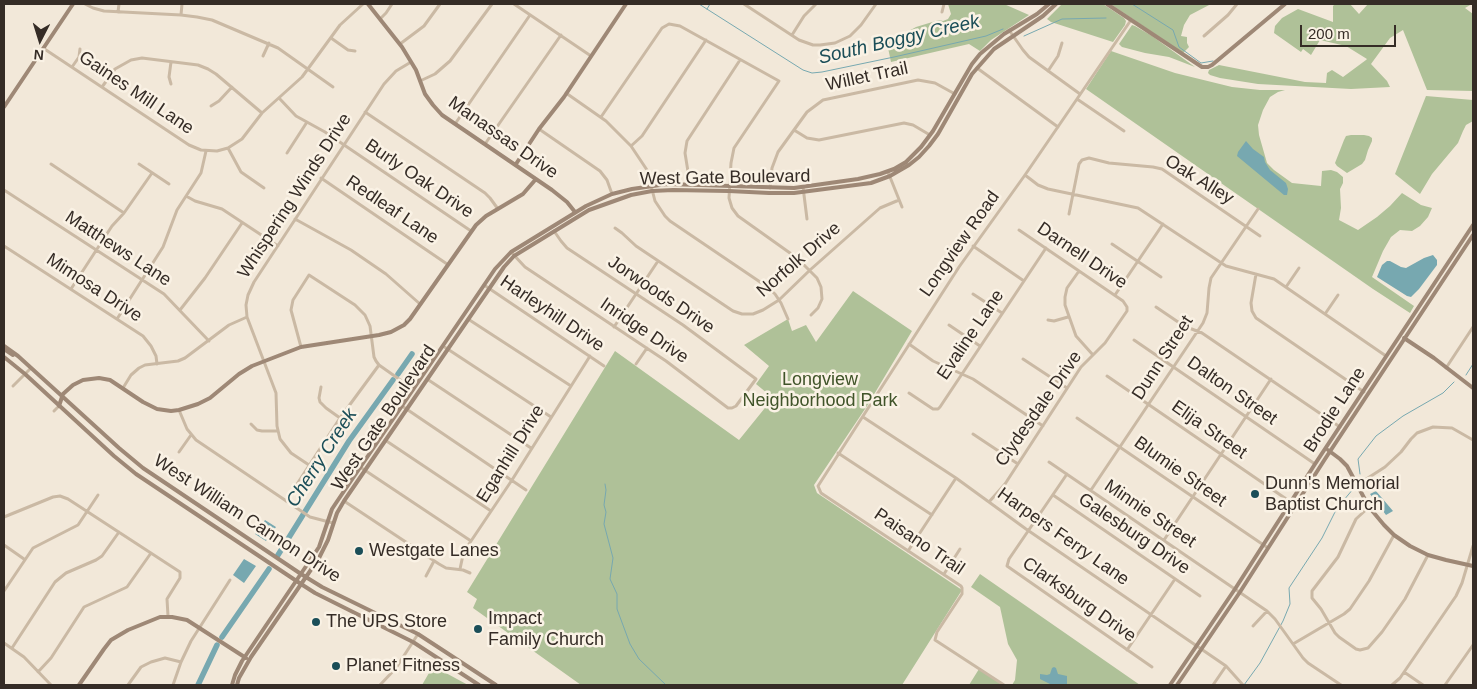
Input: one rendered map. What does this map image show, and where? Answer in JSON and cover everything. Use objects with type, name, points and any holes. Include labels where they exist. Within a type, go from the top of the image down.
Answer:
[{"type":"main road","points":[[4,107],[73,4]]},
{"type":"main road","name":"Manassas Drive","points":[[368,4],[400,44],[412,62],[425,94],[442,115],[560,195],[578,216]]},
{"type":"main road","name":"West Gate Boulevard","points":[[232,685],[244,657],[319,547],[332,509],[484,285],[510,252],[575,212],[612,194],[632,189],[690,184],[770,188],[802,187],[888,174],[906,162],[930,135],[976,59],[1009,30],[1037,14],[1049,4]]},
{"type":"main road","name":"West Gate Boulevard","points":[[237,685],[249,660],[326,547],[333,523],[344,501],[489,288],[514,256],[589,210],[631,195],[673,190],[729,190],[769,193],[803,192],[871,182],[909,165],[924,152],[935,138],[977,67],[994,48],[1043,16],[1056,4]]},
{"type":"main road","points":[[1107,4],[1202,67],[1212,65],[1285,4]]},
{"type":"main road","points":[[516,164],[591,56],[623,5]]},
{"type":"main road","points":[[59,406],[63,394],[73,385],[88,379],[104,379],[110,380],[143,402],[158,409],[179,410],[205,401],[239,374],[264,361],[302,347],[387,334],[400,328],[410,319],[471,231],[481,220],[523,194],[536,178]]},
{"type":"main road","name":"Brodie Lane","points":[[1177,685],[1240,592],[1366,393],[1386,356],[1473,225]]},
{"type":"main road","name":"Brodie Lane","points":[[1170,685],[1235,589],[1325,449],[1405,339],[1473,235]]},
{"type":"main road","points":[[1400,336],[1473,388]]},
{"type":"main road","name":"West William Cannon Drive","points":[[4,346],[18,356],[130,458],[179,492],[322,587],[418,634],[496,685]]},
{"type":"main road","points":[[4,349],[18,356]]},
{"type":"main road","name":"West William Cannon Drive","points":[[4,357],[123,464],[174,500],[296,581],[413,642],[479,685]]},
{"type":"main road","points":[[1325,449],[1347,466],[1370,507],[1394,535],[1410,546],[1428,554],[1473,566]]},
{"type":"main road","points":[[174,500],[179,492]]},
{"type":"main road","points":[[350,610],[353,601]]},
{"type":"main road","points":[[79,685],[111,640],[143,623],[155,618],[168,616],[184,619],[199,627],[249,660]]},
{"type":"main road","points":[[265,627],[270,630]]},
{"type":"street","points":[[85,4],[97,10],[197,16],[212,20],[269,43],[333,87]]},
{"type":"street","points":[[118,12],[119,4]]},
{"type":"street","points":[[182,4],[182,15]]},
{"type":"street","points":[[264,188],[241,172],[228,148],[242,139],[262,113],[298,81],[343,22],[364,4]]},
{"type":"street","points":[[380,19],[392,4]]},
{"type":"street","points":[[400,44],[424,26],[440,4]]},
{"type":"street","points":[[420,81],[435,74],[450,61],[492,4]]},
{"type":"street","points":[[514,4],[591,56]]},
{"type":"street","points":[[744,4],[751,5],[799,40],[813,45],[835,43],[850,36],[856,31],[876,4]]},
{"type":"street","points":[[792,35],[804,16],[816,4]]},
{"type":"street","points":[[942,12],[944,4]]},
{"type":"street","points":[[1204,36],[1228,15],[1237,4]]},
{"type":"street","points":[[454,124],[530,14]]},
{"type":"street","name":"Longview Road","points":[[818,487],[818,484],[973,246],[1024,176],[1131,20]]},
{"type":"street","points":[[601,117],[662,28],[669,24],[674,24],[706,40],[779,81],[734,148],[731,163],[729,201],[734,212],[797,258],[819,281],[822,294],[818,308],[811,315]]},
{"type":"street","points":[[1009,30],[1030,58],[1080,94]]},
{"type":"street","points":[[484,144],[560,35]]},
{"type":"street","points":[[331,38],[348,50],[355,51]]},
{"type":"street","points":[[631,146],[642,136],[706,40]]},
{"type":"street","points":[[263,56],[269,43]]},
{"type":"street","points":[[1048,71],[1058,56],[1062,43]]},
{"type":"street","name":"Gaines Mill Lane","points":[[43,48],[189,145],[206,151],[228,148]]},
{"type":"street","points":[[72,67],[79,57],[80,49]]},
{"type":"street","points":[[102,87],[115,69],[131,60],[142,58],[198,66],[208,68],[262,113]]},
{"type":"street","points":[[690,184],[685,153],[686,141],[740,60]]},
{"type":"street","points":[[171,62],[169,77],[171,84]]},
{"type":"street","name":"Whispering Winds Drive","points":[[309,465],[286,449],[280,439],[276,393],[247,317],[246,300],[250,288],[365,112],[392,74],[412,62]]},
{"type":"street","points":[[977,67],[1058,127]]},
{"type":"street","name":"Willet Trail","points":[[770,188],[774,160],[810,108],[827,98],[918,80],[935,83],[960,96]]},
{"type":"street","points":[[211,106],[219,102],[232,87]]},
{"type":"street","points":[[566,93],[617,130],[631,146],[647,170],[657,206],[670,221],[772,290],[784,308],[788,319]]},
{"type":"street","name":"Burly Oak Drive","points":[[278,98],[290,111],[344,145],[471,231]]},
{"type":"street","points":[[1077,99],[1124,131]]},
{"type":"street","points":[[365,112],[485,193],[498,209]]},
{"type":"street","points":[[287,153],[307,122]]},
{"type":"street","points":[[794,130],[807,138],[819,140],[904,123],[914,125],[930,135]]},
{"type":"street","points":[[539,130],[600,171],[608,180],[612,194]]},
{"type":"street","points":[[117,319],[163,247],[177,210],[201,173],[206,151]]},
{"type":"street","name":"Oak Alley","points":[[1068,214],[1079,164],[1086,158],[1116,164],[1153,167],[1166,172],[1260,236]]},
{"type":"street","points":[[51,164],[124,213]]},
{"type":"street","points":[[138,164],[168,184]]},
{"type":"street","points":[[71,289],[112,226],[124,213],[152,172]]},
{"type":"street","points":[[888,174],[902,207]]},
{"type":"street","points":[[1024,176],[1044,188],[1131,206],[1147,212],[1230,268],[1271,278],[1286,287],[1386,356]]},
{"type":"street","name":"Redleaf Lane","points":[[321,178],[447,264]]},
{"type":"street","points":[[802,187],[807,219]]},
{"type":"street","name":"Matthews Lane","points":[[4,190],[164,294],[208,341]]},
{"type":"street","points":[[186,196],[195,201],[222,209],[278,246]]},
{"type":"street","name":"Norfolk Drive","points":[[615,228],[658,262],[733,311],[742,314],[753,314],[779,300],[880,208],[899,200]]},
{"type":"street","name":"Dunn Street","points":[[1091,490],[1198,331],[1207,313],[1210,282],[1258,209]]},
{"type":"street","points":[[295,219],[350,250],[386,274],[420,304]]},
{"type":"street","points":[[180,310],[242,223]]},
{"type":"street","points":[[1115,295],[1163,224]]},
{"type":"street","name":"Darnell Drive","points":[[1019,230],[1115,295],[1126,303],[1127,307]]},
{"type":"street","name":"Jorwoods Drive","points":[[554,231],[567,248],[688,329],[756,379]]},
{"type":"street","points":[[1112,244],[1162,277]]},
{"type":"street","name":"Mimosa Drive","points":[[4,246],[147,340],[156,356],[158,364]]},
{"type":"street","points":[[973,246],[1024,280]]},
{"type":"street","name":"Evaline Lane","points":[[909,392],[933,409],[938,409],[1046,248]]},
{"type":"street","name":"Inridge Drive","points":[[510,252],[524,267],[647,348],[730,408],[736,406],[756,379]]},
{"type":"street","points":[[614,327],[658,262]]},
{"type":"street","points":[[1286,287],[1299,268]]},
{"type":"street","points":[[1079,271],[1066,292],[1065,305],[1076,336],[1093,354]]},
{"type":"street","points":[[1256,274],[1251,303],[1252,311],[1256,318],[1366,393]]},
{"type":"street","points":[[302,347],[291,310],[293,300],[309,275],[361,309],[368,320],[374,357],[379,365],[413,389]]},
{"type":"street","name":"Harleyhill Drive","points":[[484,285],[604,366]]},
{"type":"street","points":[[973,294],[1002,313]]},
{"type":"street","points":[[1325,314],[1338,295]]},
{"type":"street","name":"Clydesdale Drive","points":[[989,502],[1018,464],[1081,367],[1105,343],[1127,311],[1127,307]]},
{"type":"street","points":[[1156,307],[1184,326],[1198,331],[1340,427]]},
{"type":"street","points":[[123,388],[131,375],[139,368],[145,365],[178,361],[185,358],[233,322],[247,317]]},
{"type":"street","points":[[1048,320],[1054,321],[1068,317]]},
{"type":"street","points":[[468,319],[570,386]]},
{"type":"street","points":[[949,325],[980,346]]},
{"type":"street","points":[[1446,368],[1473,327]]},
{"type":"street","name":"Dalton Street","points":[[1134,340],[1315,464]]},
{"type":"street","points":[[909,344],[933,361],[973,380],[1043,426]]},
{"type":"street","points":[[443,346],[551,417]]},
{"type":"street","points":[[636,364],[647,348]]},
{"type":"street","name":"Eganhill Drive","points":[[460,569],[464,553],[471,541],[590,356]]},
{"type":"street","points":[[1023,359],[1068,388]]},
{"type":"street","points":[[286,501],[340,418],[379,365]]},
{"type":"street","points":[[13,386],[31,368]]},
{"type":"street","name":"Elija Street","points":[[1107,376],[1295,505]]},
{"type":"street","points":[[427,379],[531,448]]},
{"type":"street","points":[[1164,540],[1271,379]]},
{"type":"street","points":[[321,388],[320,402],[340,418]]},
{"type":"street","points":[[54,412],[59,406]]},
{"type":"street","points":[[402,406],[526,490]]},
{"type":"street","points":[[179,410],[191,435],[310,517],[333,523]]},
{"type":"street","name":"Harpers Ferry Lane","points":[[863,417],[956,478],[1028,530],[1202,649],[1226,666],[1241,684]]},
{"type":"street","name":"Blumie Street","points":[[1077,418],[1268,548]]},
{"type":"street","points":[[251,424],[257,430],[278,431]]},
{"type":"street","points":[[1357,486],[1394,460],[1417,433],[1433,427],[1452,428],[1473,440]]},
{"type":"street","points":[[973,434],[1018,464]]},
{"type":"street","points":[[180,452],[191,435]]},
{"type":"street","points":[[385,440],[491,511]]},
{"type":"street","points":[[838,454],[932,515]]},
{"type":"street","name":"Minnie Street","points":[[1050,462],[1267,611],[1308,663],[1341,685]]},
{"type":"street","points":[[360,467],[471,541]]},
{"type":"street","name":"Clarksburg Drive","points":[[1067,474],[1008,560],[1009,568],[1152,667]]},
{"type":"street","points":[[908,551],[956,478]]},
{"type":"street","name":"Paisano Trail","points":[[818,487],[821,493],[961,586],[963,591],[937,632],[935,640],[1004,685]]},
{"type":"street","points":[[4,591],[35,545],[78,525],[98,494]]},
{"type":"street","name":"Galesburg Drive","points":[[1052,495],[1200,596]]},
{"type":"street","points":[[4,517],[56,496],[64,497],[180,574],[179,581],[167,599],[168,616]]},
{"type":"street","points":[[344,501],[446,568],[460,569],[470,573]]},
{"type":"street","points":[[1370,507],[1356,519],[1338,557],[1312,591],[1312,598],[1339,637],[1356,649],[1368,648],[1382,632],[1405,599],[1428,554]]},
{"type":"street","points":[[12,648],[58,578],[102,556],[119,532]]},
{"type":"street","points":[[1293,644],[1350,609],[1370,581],[1394,535]]},
{"type":"street","points":[[4,545],[24,559]]},
{"type":"street","points":[[1392,685],[1404,672],[1460,590],[1473,546]]},
{"type":"street","points":[[944,574],[960,549]]},
{"type":"street","points":[[38,672],[51,658],[82,610],[88,605],[127,587],[151,553]]},
{"type":"street","points":[[426,576],[434,561]]},
{"type":"street","points":[[1127,650],[1175,579]]},
{"type":"street","points":[[173,685],[181,662],[199,627],[230,580]]},
{"type":"street","points":[[1253,626],[1267,611]]},
{"type":"street","points":[[380,685],[396,668],[418,634]]},
{"type":"street","points":[[4,642],[24,657],[51,685]]},
{"type":"street","points":[[1445,685],[1473,645]]},
{"type":"street","points":[[128,685],[141,667],[151,662],[165,658],[181,662]]},
{"type":"street","points":[[1213,685],[1226,666]]},
{"type":"street","points":[[1404,672],[1423,685]]},
{"type":"green space","points":[[948,4],[1004,4],[1029,15],[991,40],[980,51],[969,44],[891,62],[887,43],[916,27],[948,19],[951,14]]},
{"type":"green space","points":[[1062,4],[1103,4],[1124,18],[1126,21],[1125,25],[1113,42],[1051,22],[1047,19]]},
{"type":"green space","points":[[1113,4],[1211,4],[1190,15],[1184,25],[1181,36],[1187,37],[1189,47],[1183,53]]},
{"type":"green space","points":[[1335,4],[1350,4],[1359,14],[1368,4],[1472,4],[1465,8],[1473,14],[1473,91],[1427,90],[1403,30],[1390,38],[1371,64],[1387,81],[1390,87],[1351,89],[1258,84],[1220,78],[1208,73],[1209,70],[1219,65],[1305,82],[1326,83],[1327,73],[1332,70],[1343,77],[1367,59],[1346,46],[1320,40],[1311,55],[1303,49],[1301,52],[1274,33],[1275,26],[1282,18],[1298,9],[1333,22],[1333,6]]},
{"type":"green space","points":[[1132,25],[1152,36],[1195,67],[1169,57],[1122,47],[1119,44]]},
{"type":"green space","points":[[1111,51],[1175,73],[1232,87],[1285,90],[1270,97],[1258,125],[1267,163],[1292,183],[1321,186],[1322,171],[1331,170],[1337,172],[1343,177],[1340,189],[1341,208],[1339,220],[1358,230],[1377,217],[1402,193],[1421,205],[1432,208],[1428,217],[1420,226],[1412,231],[1400,230],[1391,237],[1372,277],[1414,306],[1410,313],[1086,89]]},
{"type":"green space","points":[[1426,96],[1473,100],[1473,121],[1466,125],[1458,143],[1432,174],[1420,194],[1395,174]]},
{"type":"green space","points":[[1346,136],[1369,136],[1372,138],[1372,141],[1362,164],[1347,173],[1335,163]]},
{"type":"green space","name":"Longview Neighborhood Park","points":[[853,291],[912,331],[867,406],[814,485],[817,493],[962,590],[902,685],[581,685],[473,608],[477,599],[467,592],[615,351],[739,440],[773,398],[756,384],[769,366],[744,345],[788,319],[792,331],[806,325],[816,342]]},
{"type":"green space","points":[[980,574],[1140,685],[1012,685],[1015,680],[1017,660],[1008,644],[1000,607],[971,587]]},
{"type":"green space","points":[[433,666],[468,685],[422,685]]},
{"type":"green space","points":[[979,669],[1004,685],[969,685]]},
{"type":"water","points":[[1246,141],[1264,157],[1270,170],[1286,183],[1287,195],[1284,195],[1237,156]]},
{"type":"water","points":[[1433,255],[1437,260],[1437,265],[1411,297],[1377,277],[1382,265],[1387,261],[1406,268]]},
{"type":"water","points":[[1376,491],[1393,511],[1386,515],[1370,494]]},
{"type":"water","points":[[265,520],[276,527],[266,541],[255,534]]},
{"type":"water","points":[[244,559],[256,566],[244,583],[233,575]]},
{"type":"water","points":[[1054,667],[1058,674],[1067,676],[1067,685],[1052,685],[1040,679],[1040,674],[1050,674]]},
{"type":"waterway","name":"South Boggy Creek","points":[[699,4],[803,70],[812,73],[986,36],[1003,29]]},
{"type":"waterway","name":"South Boggy Creek","points":[[707,9],[710,4]]},
{"type":"waterway","points":[[1132,4],[1173,30],[1179,47],[1201,63],[1213,61]]},
{"type":"waterway","name":"South Boggy Creek","points":[[1024,36],[1062,19],[1106,18]]},
{"type":"waterway","name":"Cherry Creek","points":[[398,374],[412,354]]},
{"type":"waterway","points":[[1466,375],[1473,364]]},
{"type":"waterway","name":"Cherry Creek","points":[[278,555],[349,441],[393,380]]},
{"type":"waterway","points":[[1360,474],[1358,459],[1376,436],[1403,416],[1443,393],[1454,382]]},
{"type":"waterway","points":[[605,484],[604,505],[606,512],[604,524],[613,558],[610,579],[617,594],[617,609],[630,644],[639,659],[666,685]]},
{"type":"waterway","points":[[1244,685],[1260,663],[1283,621],[1290,604],[1289,588],[1322,538],[1337,508],[1354,488]]},
{"type":"waterway","name":"Cherry Creek","points":[[222,637],[269,569]]},
{"type":"waterway","name":"Cherry Creek","points":[[198,685],[217,645]]},
{"type":"place","name":"Dunn's Memorial Baptist Church","points":[[1255,494]]},
{"type":"place","name":"Westgate Lanes","points":[[359,551]]},
{"type":"place","name":"The UPS Store","points":[[316,622]]},
{"type":"place","name":"Impact Family Church","points":[[478,629]]},
{"type":"place","name":"Planet Fitness","points":[[336,666]]}]
